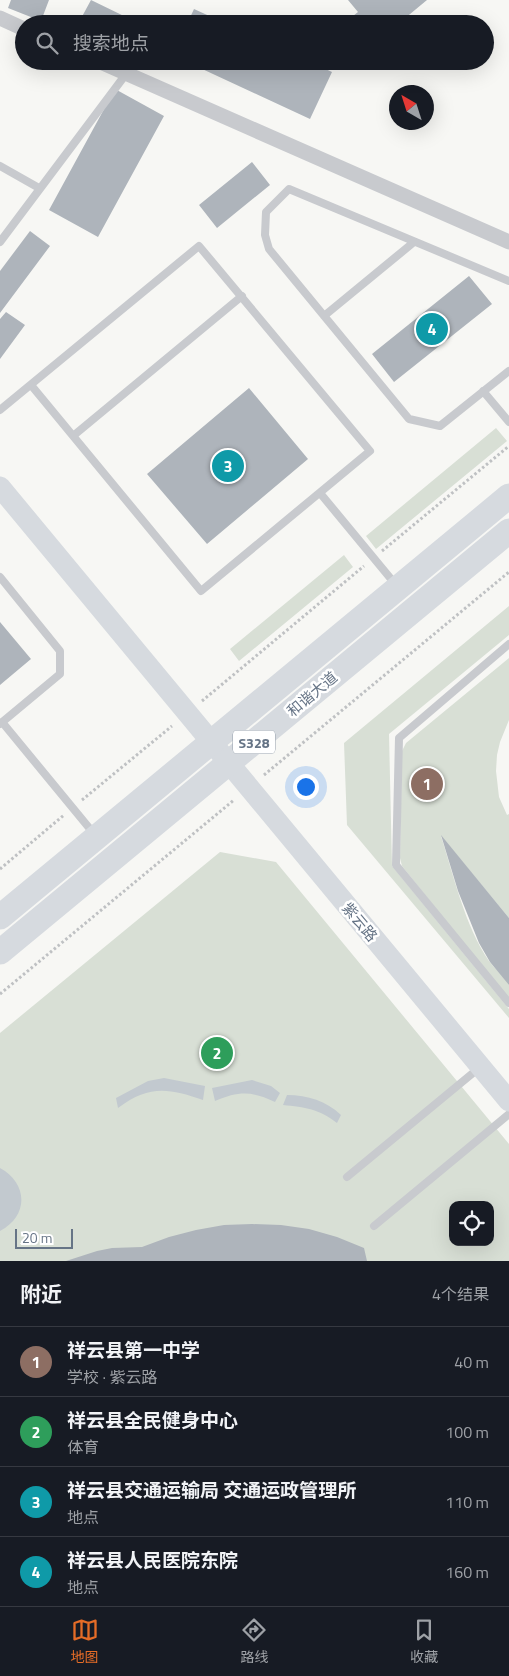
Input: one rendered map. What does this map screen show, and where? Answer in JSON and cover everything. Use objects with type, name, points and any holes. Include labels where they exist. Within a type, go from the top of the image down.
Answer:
[{"type":"main road","name":"和谐大道","points":[[0,917],[509,496]]},
{"type":"main road","name":"和谐大道","points":[[0,952],[509,531]]},
{"type":"street","points":[[0,18],[15,24]]},
{"type":"street","points":[[117,70],[509,242]]},
{"type":"street","name":"紫云路","points":[[0,487],[509,1101]]},
{"type":"lane","points":[[0,242],[126,74]]},
{"type":"lane","points":[[0,166],[40,188]]},
{"type":"lane","points":[[509,281],[288,189],[266,212],[265,235],[269,249],[409,419],[440,426],[509,371]]},
{"type":"lane","points":[[324,316],[414,242]]},
{"type":"lane","points":[[0,410],[199,246],[370,451],[201,590],[31,385]]},
{"type":"lane","points":[[73,436],[242,296]]},
{"type":"lane","points":[[483,391],[509,422]]},
{"type":"lane","points":[[320,492],[398,588]]},
{"type":"lane","points":[[0,577],[60,651],[60,674],[1,723],[97,837]]},
{"type":"lane","points":[[509,644],[399,738],[396,865],[509,1003]]},
{"type":"lane","points":[[347,1177],[480,1066]]},
{"type":"lane","points":[[374,1226],[509,1114]]},
{"type":"path","points":[[0,869],[509,446]]},
{"type":"shaded area","points":[[496,428],[507,441],[376,549],[366,536]]},
{"type":"shaded area","points":[[344,555],[353,567],[239,661],[230,649]]},
{"type":"shaded area","points":[[509,606],[509,635],[389,734],[392,866],[509,1009],[509,1018],[347,825],[344,743]]},
{"type":"shaded area","points":[[509,658],[509,720],[500,742],[496,771],[499,797],[507,815],[509,814],[509,918],[441,836],[473,932],[489,961],[509,985],[509,1000],[402,866],[400,858],[402,751],[406,743]]},
{"type":"shaded area","points":[[220,852],[276,862],[509,1144],[509,1261],[0,1261],[0,1033]]},
{"type":"shaded area","points":[[164,1078],[205,1086],[203,1100],[179,1093],[159,1091],[139,1095],[118,1108],[116,1098],[148,1081]]},
{"type":"shaded area","points":[[252,1080],[271,1086],[280,1093],[275,1102],[252,1094],[231,1095],[215,1101],[212,1088]]},
{"type":"shaded area","points":[[287,1095],[302,1096],[316,1100],[329,1106],[341,1115],[337,1123],[312,1110],[283,1105]]},
{"type":"shaded area","points":[[0,1168],[16,1182],[21,1200],[16,1217],[0,1231]]},
{"type":"building","points":[[11,0],[49,0],[43,15],[26,15],[8,8]]},
{"type":"building","points":[[91,0],[122,15],[83,15]]},
{"type":"building","points":[[348,0],[427,0],[409,15],[354,15],[358,12]]},
{"type":"building","points":[[194,9],[207,15],[191,15]]},
{"type":"building","points":[[204,70],[328,70],[332,72],[310,119]]},
{"type":"building","points":[[115,89],[164,116],[98,237],[49,210]]},
{"type":"building","points":[[252,162],[270,185],[217,228],[199,205]]},
{"type":"building","points":[[30,231],[50,246],[0,313],[0,271]]},
{"type":"building","points":[[469,276],[492,304],[394,382],[372,354]]},
{"type":"building","points":[[6,312],[25,325],[0,359],[0,319]]},
{"type":"building","points":[[249,388],[308,459],[207,544],[147,474]]},
{"type":"building","points":[[0,622],[31,659],[0,685]]},
{"type":"building","points":[[441,835],[509,918],[509,985],[490,962],[479,943],[458,891]]},
{"type":"building","points":[[224,1225],[281,1225],[309,1229],[337,1237],[364,1248],[367,1261],[66,1261],[112,1248],[142,1247],[196,1230]]},
{"type":"place","name":"祥云县人民医院东院","points":[[432,329]]},
{"type":"place","name":"祥云县交通运输局 交通运政管理所","points":[[228,466]]},
{"type":"place","name":"祥云县第一中学","points":[[427,784]]},
{"type":"place","name":"祥云县全民健身中心","points":[[217,1053]]}]
